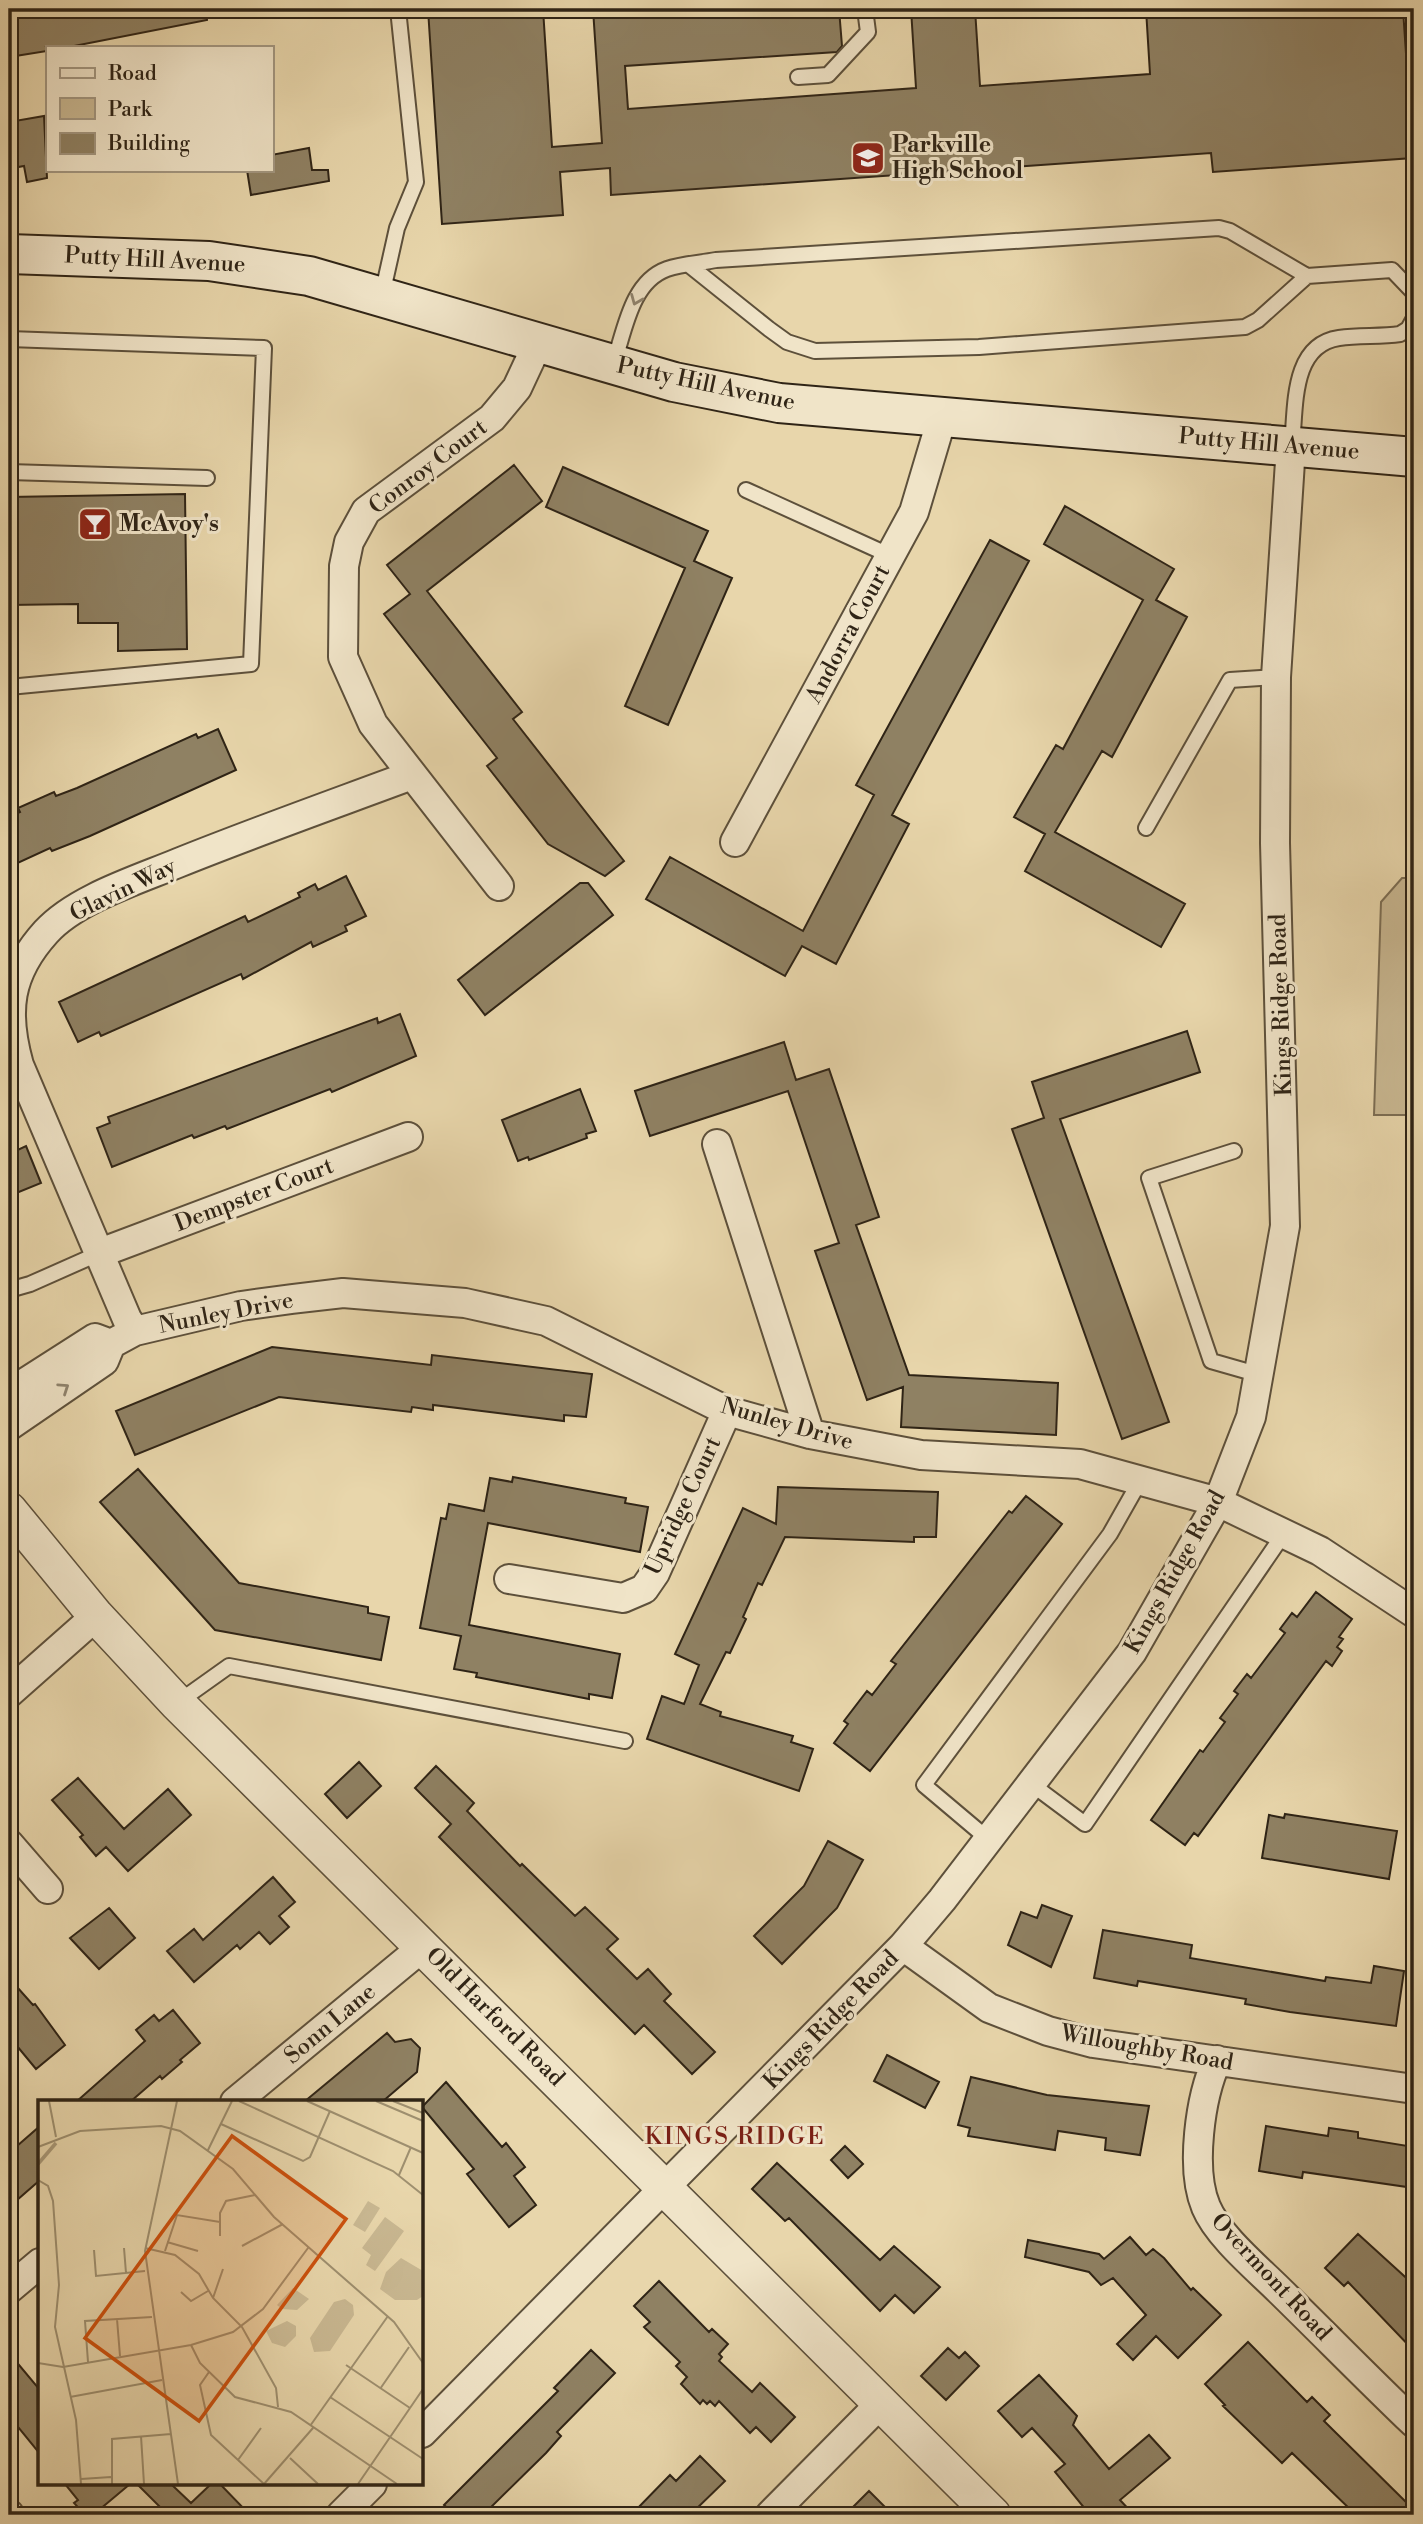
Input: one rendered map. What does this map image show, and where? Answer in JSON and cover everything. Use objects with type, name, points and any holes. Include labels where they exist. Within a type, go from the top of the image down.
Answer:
[{"type":"main road","name":"Putty Hill Avenue","points":[[9,254],[138,256],[220,262],[309,276],[382,295],[674,382],[779,403],[1414,457]]},
{"type":"street","name":"Conroy Court","points":[[499,886],[373,724],[343,657],[344,566],[349,542],[366,511],[501,409],[517,387],[538,343]]},
{"type":"street","name":"Andorra Court","points":[[735,842],[914,512],[942,418]]},
{"type":"street","name":"Kings Ridge Road","points":[[424,2431],[903,1946],[1132,1652],[1218,1502],[1251,1417],[1285,1226],[1275,843],[1276,677],[1292,446]]},
{"type":"street","name":"Glavin Way","points":[[135,1331],[19,1065],[12,1039],[11,1000],[21,968],[47,931],[68,914],[120,886],[295,817],[412,775]]},
{"type":"street","name":"Dempster Court","points":[[100,1253],[408,1136]]},
{"type":"street","points":[[716,1144],[810,1434]]},
{"type":"street","name":"Nunley Drive","points":[[9,1426],[104,1361],[111,1344],[135,1331],[241,1306],[344,1293],[465,1303],[547,1321],[727,1411],[810,1434],[921,1455],[1080,1464],[1218,1502],[1285,1532],[1414,1613]]},
{"type":"street","name":"Nunley Drive","points":[[9,1393],[95,1339],[111,1344]]},
{"type":"street","name":"Upridge Court","points":[[509,1579],[623,1598],[644,1589],[655,1573],[727,1411]]},
{"type":"street","name":"Old Harford Road","points":[[9,1510],[96,1616],[177,1703],[993,2515]]},
{"type":"street","points":[[9,1693],[96,1616]]},
{"type":"street","points":[[9,1844],[48,1889]]},
{"type":"street","name":"Sonn Lane","points":[[237,2100],[424,1946]]},
{"type":"street","name":"Willoughby Road","points":[[903,1946],[989,2008],[1048,2031],[1093,2043],[1414,2089]]},
{"type":"street","name":"Overmont Road","points":[[1217,2060],[1208,2080],[1202,2112],[1199,2175],[1207,2210],[1248,2259],[1414,2423]]},
{"type":"street","points":[[9,2289],[38,2265]]},
{"type":"street","points":[[770,2515],[882,2402]]},
{"type":"street","points":[[341,2515],[370,2486]]},
{"type":"lane","points":[[382,295],[397,228],[416,182],[398,9]]},
{"type":"lane","points":[[798,77],[828,75],[868,32],[865,9]]},
{"type":"lane","points":[[613,365],[638,292],[647,281],[667,269],[716,260],[1219,228],[1230,231],[1307,276],[1392,270],[1414,293]]},
{"type":"lane","points":[[690,265],[787,342],[816,351],[979,347],[1245,327],[1258,320],[1307,276]]},
{"type":"lane","points":[[1292,446],[1300,370],[1311,353],[1335,339],[1400,334],[1408,329],[1414,318]]},
{"type":"lane","points":[[9,339],[264,348],[251,664],[9,687]]},
{"type":"lane","points":[[9,472],[207,478]]},
{"type":"lane","points":[[746,490],[891,556]]},
{"type":"lane","points":[[1146,828],[1230,680],[1276,677]]},
{"type":"lane","points":[[1234,1151],[1149,1178],[1211,1361],[1260,1375]]},
{"type":"lane","points":[[9,1290],[30,1284],[100,1253]]},
{"type":"lane","points":[[988,1839],[924,1786],[1110,1534],[1140,1481]]},
{"type":"lane","points":[[1030,1783],[1085,1824],[1285,1532]]},
{"type":"lane","points":[[177,1703],[229,1666],[625,1741]]},
{"type":"green space","points":[[1402,878],[1414,878],[1414,1115],[1374,1115],[1381,902]]},
{"type":"building","points":[[68,9],[206,9],[207,20],[74,46],[46,46],[46,51],[9,57],[9,18]]},
{"type":"building","points":[[428,9],[543,9],[552,147],[602,143],[593,9],[839,9],[842,46],[837,52],[625,66],[628,109],[916,88],[911,9],[975,9],[980,86],[1150,74],[1146,9],[1403,9],[1413,158],[1213,172],[1211,153],[611,195],[610,168],[560,172],[563,215],[442,224]]},
{"type":"building","points":[[44,116],[47,178],[27,182],[24,166],[13,168],[9,122]]},
{"type":"building","points":[[309,148],[312,170],[328,170],[329,181],[251,195],[247,172],[273,172],[273,155]]},
{"type":"building","points":[[514,465],[542,501],[427,591],[522,712],[513,719],[624,861],[605,876],[548,844],[487,766],[497,758],[384,614],[410,594],[387,565]]},
{"type":"building","points":[[563,467],[708,531],[694,561],[732,578],[668,725],[625,706],[685,568],[546,507]]},
{"type":"building","points":[[185,494],[187,649],[118,651],[118,623],[78,623],[78,604],[9,605],[9,497]]},
{"type":"building","points":[[1065,506],[1174,569],[1156,600],[1187,617],[1112,757],[1102,751],[1055,832],[1185,904],[1161,947],[1025,871],[1045,834],[1014,817],[1056,745],[1063,749],[1143,600],[1044,544]]},
{"type":"building","points":[[990,540],[1029,561],[892,815],[909,824],[836,964],[802,946],[785,976],[646,899],[670,857],[803,931],[874,795],[856,785]]},
{"type":"building","points":[[218,729],[236,770],[90,836],[52,851],[50,848],[9,867],[9,817],[20,812],[18,808],[54,792],[56,796],[77,788],[196,734],[198,738]]},
{"type":"building","points":[[346,876],[366,916],[345,926],[347,931],[313,947],[311,942],[243,979],[241,974],[101,1036],[99,1032],[78,1042],[59,1002],[245,916],[248,922],[300,897],[298,893],[315,884],[318,890]]},
{"type":"building","points":[[580,883],[588,883],[613,915],[485,1015],[458,980]]},
{"type":"building","points":[[400,1014],[416,1056],[332,1092],[330,1089],[227,1129],[225,1126],[194,1138],[192,1135],[112,1167],[97,1128],[110,1123],[108,1117],[377,1018],[378,1023]]},
{"type":"building","points":[[1187,1031],[1200,1072],[1060,1119],[1169,1422],[1122,1439],[1012,1129],[1044,1118],[1032,1082]]},
{"type":"building","points":[[784,1042],[796,1080],[829,1069],[879,1217],[856,1225],[909,1375],[1058,1383],[1056,1435],[901,1427],[903,1387],[867,1400],[815,1251],[839,1243],[788,1091],[650,1136],[635,1091]]},
{"type":"building","points":[[580,1089],[596,1131],[586,1134],[587,1138],[529,1160],[528,1157],[518,1161],[502,1120]]},
{"type":"building","points":[[26,1146],[41,1183],[9,1196],[9,1154]]},
{"type":"building","points":[[272,1347],[431,1365],[432,1355],[592,1374],[586,1417],[564,1415],[564,1421],[433,1405],[433,1410],[412,1407],[411,1412],[279,1397],[135,1455],[116,1411]]},
{"type":"building","points":[[138,1469],[239,1583],[368,1607],[368,1613],[389,1617],[381,1660],[215,1630],[100,1502]]},
{"type":"building","points":[[513,1477],[626,1498],[625,1503],[648,1507],[640,1552],[488,1523],[469,1625],[620,1654],[612,1698],[589,1694],[589,1699],[476,1677],[477,1673],[454,1669],[461,1636],[420,1628],[441,1518],[446,1519],[449,1504],[484,1511],[490,1478],[512,1482]]},
{"type":"building","points":[[778,1487],[938,1492],[936,1537],[914,1537],[914,1542],[785,1537],[762,1585],[758,1583],[743,1617],[746,1619],[730,1653],[726,1652],[700,1704],[721,1712],[720,1716],[793,1736],[791,1742],[813,1749],[799,1791],[647,1739],[662,1696],[684,1704],[699,1665],[675,1654],[743,1508],[776,1524]]},
{"type":"building","points":[[1026,1496],[1062,1524],[870,1771],[834,1743],[848,1724],[844,1721],[867,1691],[872,1695],[896,1664],[891,1661],[1009,1511],[1012,1513]]},
{"type":"building","points":[[1316,1592],[1352,1619],[1339,1637],[1343,1639],[1337,1647],[1342,1651],[1332,1666],[1326,1661],[1198,1836],[1194,1833],[1185,1845],[1151,1820],[1200,1750],[1203,1752],[1225,1722],[1220,1718],[1238,1694],[1234,1691],[1247,1674],[1251,1678],[1285,1633],[1280,1629],[1292,1613],[1297,1617]]},
{"type":"building","points":[[359,1762],[381,1786],[347,1818],[325,1794]]},
{"type":"building","points":[[436,1766],[474,1803],[467,1811],[520,1866],[522,1864],[575,1916],[585,1907],[618,1939],[607,1949],[637,1979],[648,1969],[671,1994],[664,2001],[715,2052],[692,2074],[644,2025],[635,2034],[439,1837],[451,1824],[415,1788]]},
{"type":"building","points":[[78,1778],[124,1829],[168,1789],[191,1815],[128,1871],[106,1847],[96,1856],[80,1837],[83,1835],[52,1800]]},
{"type":"building","points":[[1285,1814],[1397,1831],[1389,1879],[1262,1858],[1269,1815],[1284,1818]]},
{"type":"building","points":[[828,1841],[863,1860],[837,1908],[782,1964],[754,1936],[804,1886]]},
{"type":"building","points":[[273,1877],[295,1902],[279,1916],[289,1927],[270,1944],[259,1932],[240,1949],[237,1945],[194,1982],[167,1951],[194,1929],[203,1940]]},
{"type":"building","points":[[1042,1905],[1072,1916],[1051,1967],[1008,1945],[1021,1912],[1037,1918]]},
{"type":"building","points":[[109,1908],[135,1938],[99,1969],[70,1938]]},
{"type":"building","points":[[1103,1930],[1192,1945],[1190,1958],[1325,1981],[1326,1977],[1371,1983],[1374,1966],[1404,1971],[1396,2026],[1290,2012],[1245,2004],[1246,1999],[1138,1981],[1137,1986],[1094,1978]]},
{"type":"building","points":[[9,1978],[33,2005],[35,2004],[65,2045],[36,2069],[17,2046],[9,2053]]},
{"type":"building","points":[[173,2010],[200,2043],[162,2079],[160,2076],[132,2100],[78,2100],[145,2041],[136,2030],[154,2015],[159,2021]]},
{"type":"building","points":[[387,2033],[395,2042],[411,2039],[420,2048],[417,2072],[384,2100],[306,2100]]},
{"type":"building","points":[[887,2055],[939,2082],[925,2108],[874,2081]]},
{"type":"building","points":[[971,2077],[1047,2095],[1149,2106],[1140,2155],[1105,2150],[1106,2138],[1058,2131],[1055,2150],[968,2136],[970,2128],[958,2125]]},
{"type":"building","points":[[446,2082],[502,2147],[506,2143],[525,2167],[514,2176],[536,2205],[509,2227],[467,2174],[474,2169],[424,2109],[424,2105]]},
{"type":"building","points":[[1266,2126],[1328,2136],[1329,2128],[1358,2132],[1358,2138],[1414,2147],[1414,2188],[1303,2172],[1302,2178],[1259,2171]]},
{"type":"building","points":[[38,2128],[38,2182],[9,2207],[9,2153]]},
{"type":"building","points":[[845,2146],[863,2164],[848,2178],[831,2160]]},
{"type":"building","points":[[777,2163],[880,2260],[894,2246],[940,2287],[914,2313],[895,2295],[880,2311],[789,2218],[785,2221],[752,2189]]},
{"type":"building","points":[[1358,2234],[1414,2285],[1414,2351],[1348,2282],[1344,2286],[1325,2268]]},
{"type":"building","points":[[1130,2237],[1146,2255],[1153,2249],[1164,2258],[1191,2290],[1193,2288],[1221,2315],[1178,2358],[1156,2336],[1133,2360],[1117,2344],[1146,2315],[1113,2278],[1101,2285],[1089,2272],[1025,2257],[1028,2240],[1099,2254],[1104,2259]]},
{"type":"building","points":[[659,2281],[709,2332],[712,2329],[728,2344],[719,2354],[722,2357],[719,2361],[752,2392],[760,2383],[795,2417],[771,2442],[756,2427],[750,2433],[719,2401],[715,2406],[710,2401],[707,2404],[703,2400],[700,2404],[681,2384],[687,2377],[676,2366],[680,2362],[644,2327],[650,2322],[634,2306]]},
{"type":"building","points":[[1248,2342],[1307,2402],[1312,2397],[1330,2415],[1324,2421],[1414,2510],[1414,2515],[1356,2515],[1292,2453],[1282,2463],[1223,2406],[1225,2405],[1205,2384]]},
{"type":"building","points":[[948,2348],[959,2358],[965,2352],[979,2366],[946,2400],[921,2376]]},
{"type":"building","points":[[591,2350],[615,2373],[557,2432],[561,2436],[546,2453],[483,2515],[455,2515],[444,2505],[558,2391],[554,2388]]},
{"type":"building","points":[[9,2353],[38,2388],[38,2452],[9,2416]]},
{"type":"building","points":[[1039,2375],[1077,2416],[1073,2425],[1109,2469],[1149,2435],[1170,2458],[1120,2500],[1134,2515],[1090,2515],[1055,2472],[1065,2464],[1032,2428],[1022,2437],[998,2411]]},
{"type":"building","points":[[700,2456],[725,2481],[690,2515],[631,2515],[670,2475],[676,2481]]},
{"type":"building","points":[[67,2486],[128,2486],[93,2515],[85,2515],[74,2503],[78,2500]]},
{"type":"building","points":[[139,2486],[173,2486],[191,2503],[209,2486],[222,2486],[250,2515],[168,2515]]},
{"type":"building","points":[[869,2491],[893,2515],[845,2515]]},
{"type":"place","name":"Parkville High School","points":[[868,158]]},
{"type":"place","name":"McAvoy's","points":[[95,524]]},
{"type":"district","name":"KINGS RIDGE","points":[[735,2137]]}]
